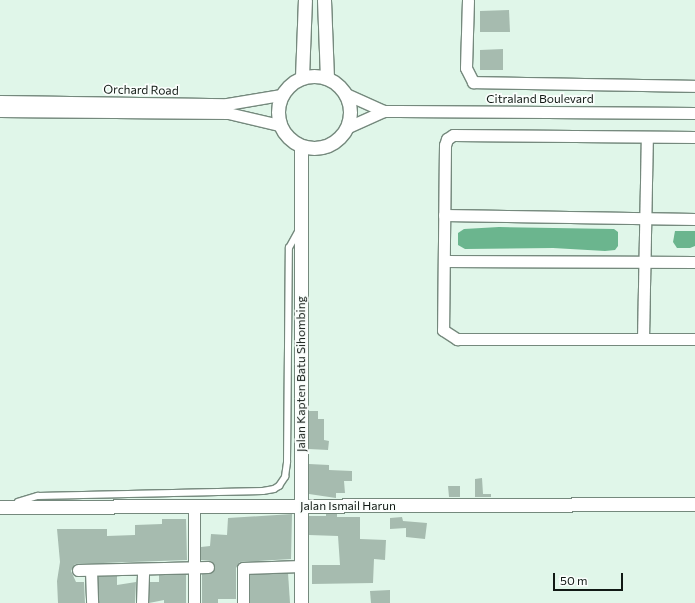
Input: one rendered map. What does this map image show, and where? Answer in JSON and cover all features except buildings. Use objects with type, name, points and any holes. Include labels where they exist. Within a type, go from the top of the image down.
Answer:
[{"type":"street","points":[[302,77],[305,0]]},
{"type":"street","points":[[324,0],[327,78]]},
{"type":"street","points":[[468,0],[466,68],[473,82],[695,86]]},
{"type":"street","points":[[315,75],[327,78],[346,94],[350,111],[346,128],[335,141],[327,146],[318,148],[300,146],[288,137],[279,125],[277,110],[281,95],[290,84],[302,77],[315,75]]},
{"type":"street","name":"Citraland Boulevard","points":[[346,94],[384,111],[695,113]]},
{"type":"street","name":"Orchard Road","points":[[0,101],[227,104],[281,95]]},
{"type":"street","name":"Orchard Road","points":[[0,111],[228,113],[279,125]]},
{"type":"street","name":"Citraland Boulevard","points":[[346,128],[384,111]]},
{"type":"street","points":[[695,137],[454,135],[445,145],[443,330],[449,336],[457,339],[695,339]]},
{"type":"street","points":[[643,339],[647,137]]},
{"type":"street","name":"Jalan Kapten Batu Sihombing","points":[[300,146],[301,603]]},
{"type":"street","points":[[444,215],[695,219]]},
{"type":"street","points":[[444,261],[695,262]]},
{"type":"street","name":"Jalan Ismail Harun","points":[[2,507],[695,504]]},
{"type":"street","points":[[194,506],[194,603]]},
{"type":"street","points":[[243,603],[243,568],[301,566]]},
{"type":"street","points":[[78,570],[208,568]]},
{"type":"street","points":[[142,603],[143,569]]},
{"type":"street","points":[[91,570],[92,603]]},
{"type":"lane","points":[[2,507],[38,496],[263,491],[274,490],[279,486],[285,477],[287,462],[289,248],[301,228]]},
{"type":"shaded area","points":[[499,227],[614,229],[618,232],[618,246],[615,250],[605,251],[553,248],[465,249],[458,245],[458,233],[464,229]]},
{"type":"shaded area","points":[[675,231],[695,231],[695,246],[690,248],[677,248],[673,242]]}]
